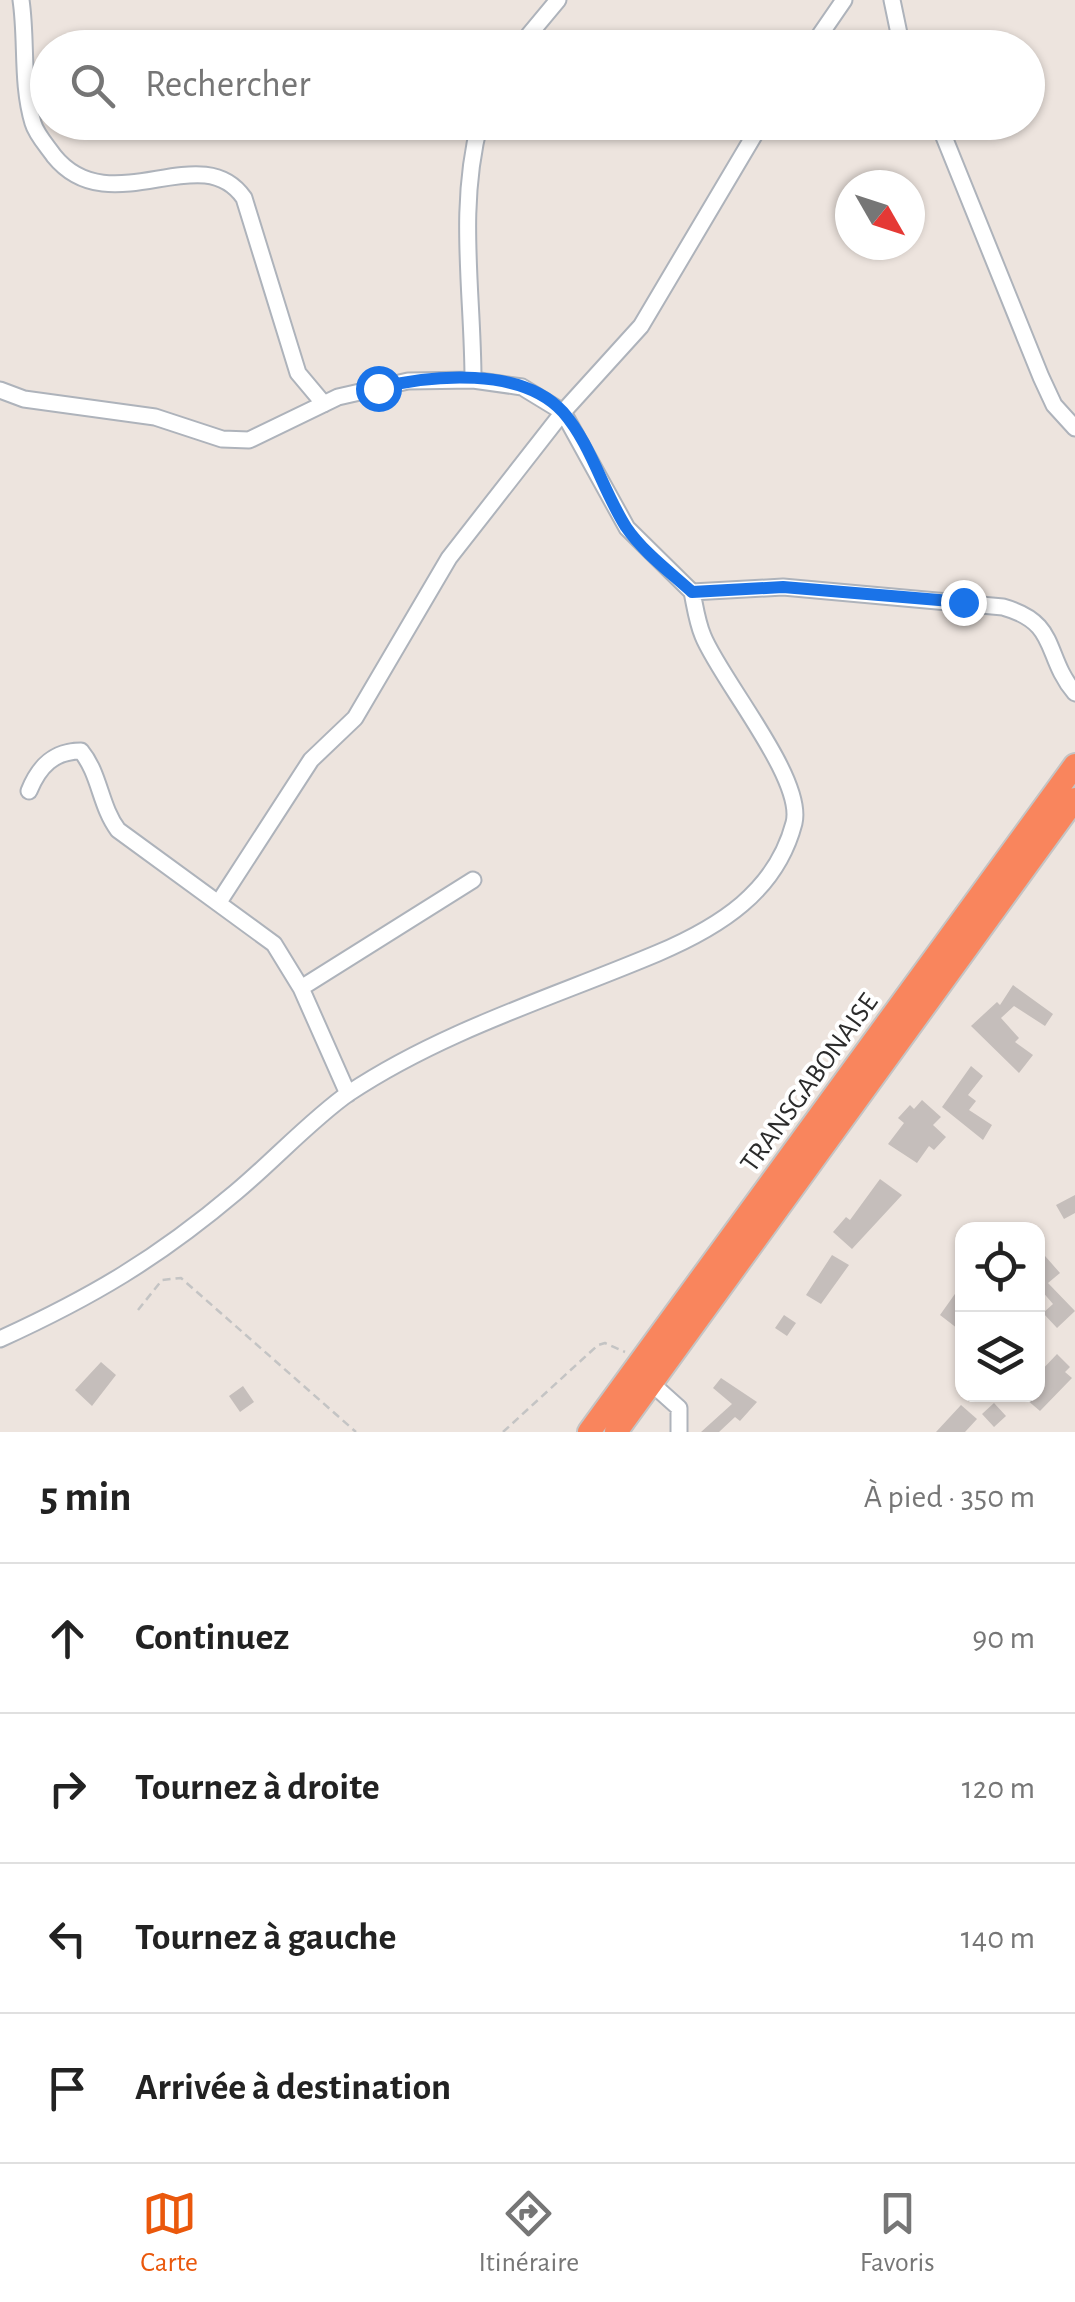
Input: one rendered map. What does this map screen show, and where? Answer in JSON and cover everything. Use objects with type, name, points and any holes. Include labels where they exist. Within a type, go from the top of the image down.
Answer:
[{"type":"highway","name":"TRANSGABONAISE","points":[[616,1432],[644,1373],[1075,766]]},
{"type":"highway","name":"TRANSGABONAISE","points":[[589,1432],[644,1373],[1075,800]]},
{"type":"street","points":[[21,0],[24,71],[30,105]]},
{"type":"street","points":[[533,30],[558,0]]},
{"type":"street","points":[[823,30],[844,0]]},
{"type":"street","points":[[892,0],[898,30]]},
{"type":"street","points":[[43,140],[70,173],[92,184],[201,176],[236,186],[244,198],[298,373],[324,404]]},
{"type":"street","points":[[473,380],[465,236],[469,176],[476,140]]},
{"type":"street","points":[[220,902],[311,760],[355,718],[449,558],[563,412],[641,326],[751,140]]},
{"type":"street","points":[[945,140],[1008,302],[1054,404],[1075,428]]},
{"type":"street","points":[[0,390],[24,399],[155,417],[222,439],[248,440],[324,404],[408,381],[473,380],[522,388],[563,412],[627,528],[692,592],[702,635],[762,734],[791,793],[796,818],[772,871],[748,901],[718,925],[603,976],[496,1015],[348,1094],[150,1262],[0,1339]]},
{"type":"street","points":[[692,592],[783,587],[873,592],[1016,610],[1029,614],[1042,626],[1060,676],[1075,693]]},
{"type":"street","points":[[30,791],[36,774],[57,754],[81,751],[89,760],[107,816],[118,830],[152,860],[220,902],[274,944],[300,988],[348,1094]]},
{"type":"street","points":[[300,988],[473,880]]},
{"type":"street","points":[[644,1373],[678,1408],[679,1432]]},
{"type":"path","points":[[138,1310],[162,1280],[180,1278],[356,1432]]},
{"type":"path","points":[[503,1432],[598,1345],[615,1346],[644,1373]]},
{"type":"building","points":[[1013,985],[1053,1014],[1045,1026],[1014,1006],[1001,1018],[1019,1038],[1015,1042],[1033,1055],[1019,1073],[971,1026],[997,1002],[1000,1005]]},
{"type":"building","points":[[971,1066],[983,1076],[968,1095],[976,1101],[969,1110],[992,1125],[983,1140],[942,1107]]},
{"type":"building","points":[[922,1100],[941,1117],[933,1125],[946,1137],[934,1150],[929,1146],[917,1163],[888,1144],[904,1123],[898,1118],[910,1105],[914,1109]]},
{"type":"building","points":[[880,1179],[902,1195],[852,1249],[833,1232],[846,1217],[850,1220]]},
{"type":"building","points":[[1075,1195],[1075,1213],[1064,1219],[1056,1205]]},
{"type":"building","points":[[832,1255],[849,1265],[821,1304],[806,1295]]},
{"type":"building","points":[[1045,1256],[1060,1273],[1048,1283],[1075,1311],[1057,1328],[1045,1315],[1053,1304],[1045,1295]]},
{"type":"building","points":[[955,1294],[955,1327],[940,1315]]},
{"type":"building","points":[[784,1315],[796,1323],[787,1336],[775,1328]]},
{"type":"building","points":[[1057,1354],[1070,1367],[1065,1372],[1072,1378],[1040,1411],[1029,1402],[1045,1402],[1045,1367]]},
{"type":"building","points":[[101,1362],[116,1375],[92,1406],[75,1390]]},
{"type":"building","points":[[721,1378],[757,1402],[740,1421],[735,1417],[719,1432],[701,1432],[732,1404],[713,1388]]},
{"type":"building","points":[[243,1386],[254,1402],[240,1412],[229,1396]]},
{"type":"building","points":[[994,1403],[1006,1416],[994,1427],[982,1414]]},
{"type":"building","points":[[961,1405],[977,1419],[965,1432],[936,1432]]},
{"type":"route","points":[[378,388],[408,381],[473,380],[522,388],[546,398],[563,412],[627,528],[647,552],[692,592],[783,587],[963,602]]}]
